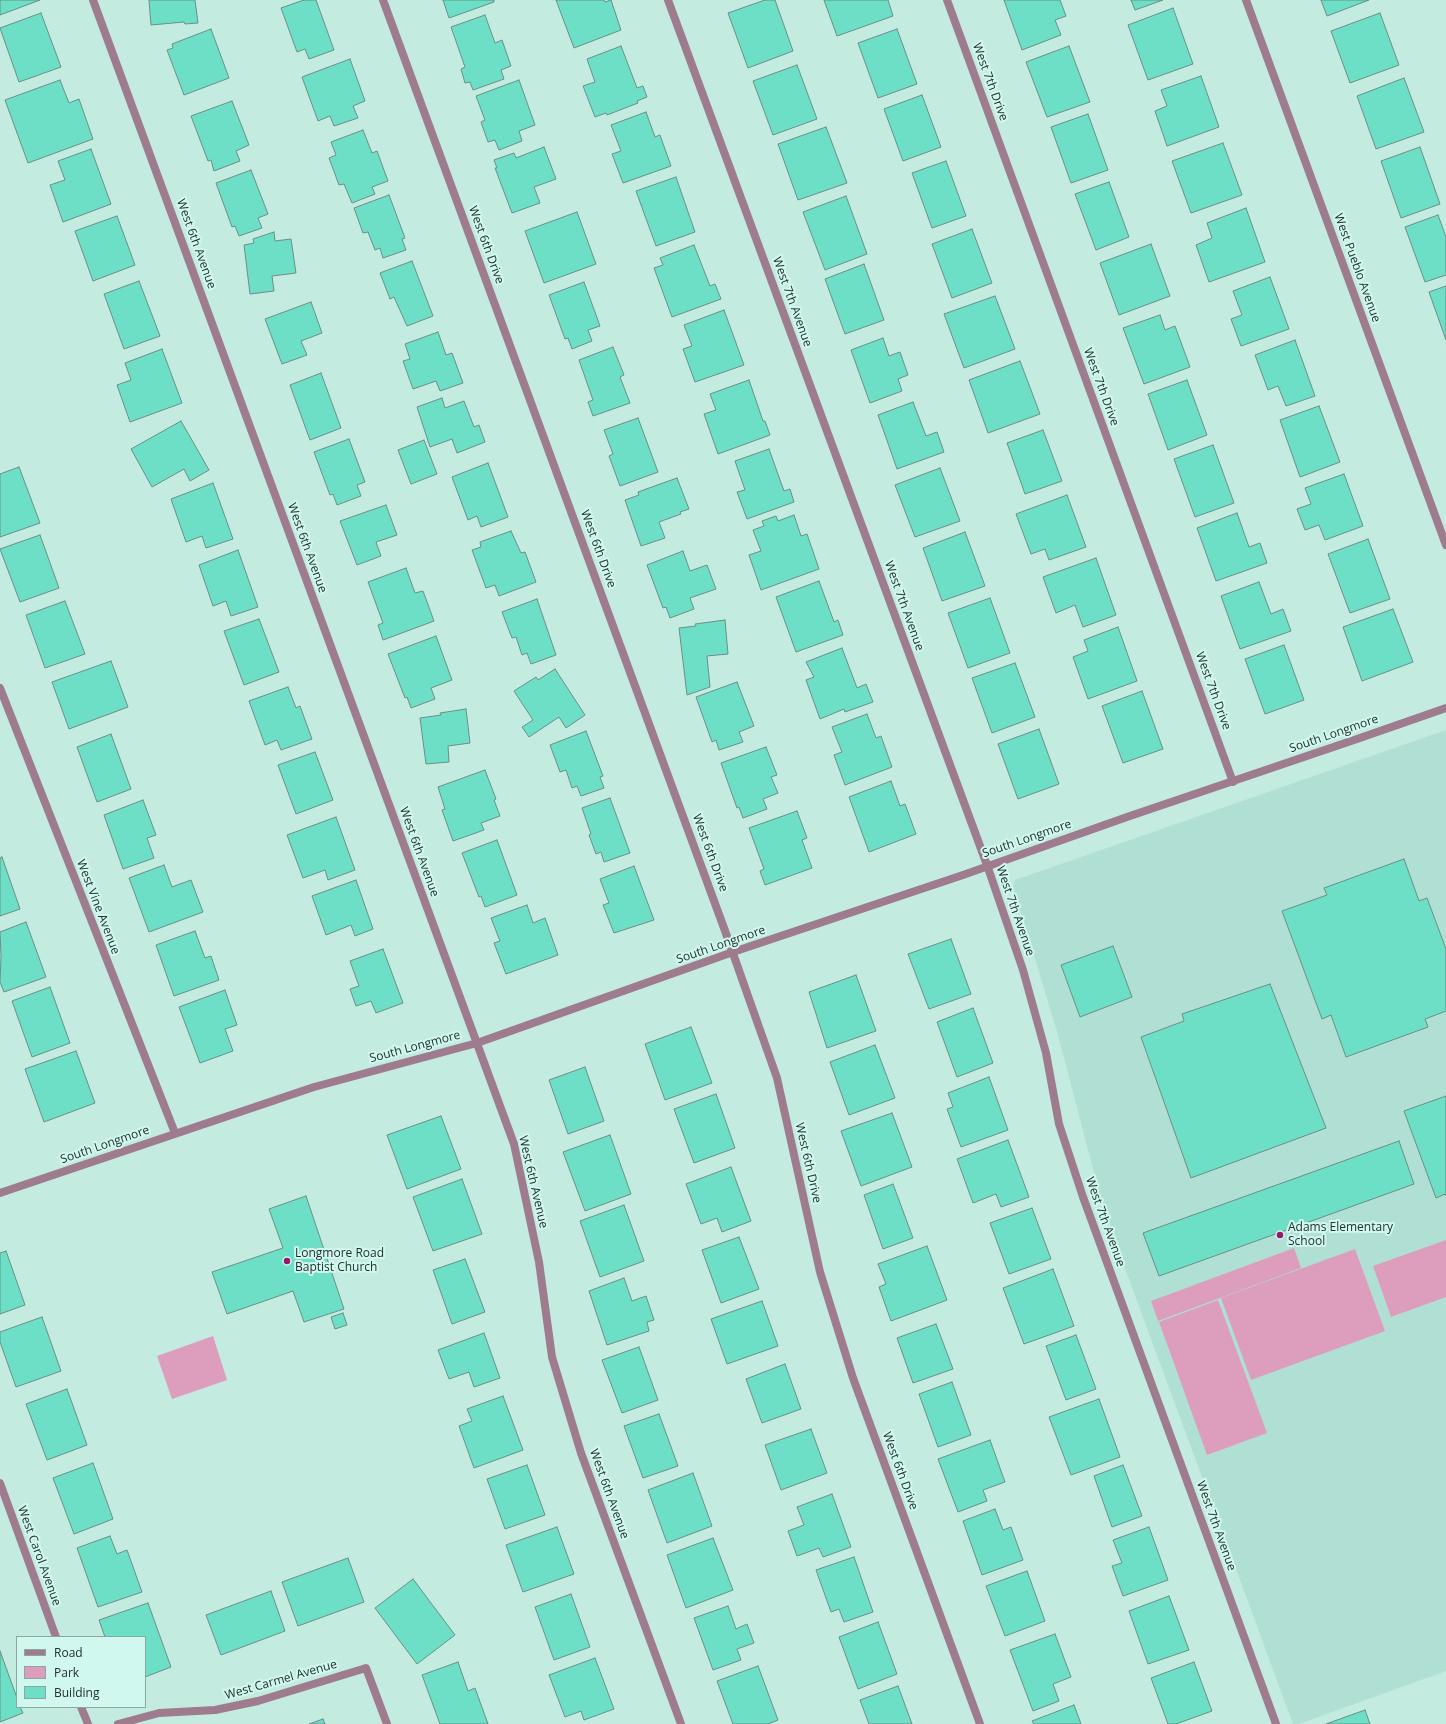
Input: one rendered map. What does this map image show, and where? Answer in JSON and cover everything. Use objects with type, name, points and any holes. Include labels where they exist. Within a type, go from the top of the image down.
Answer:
[{"type":"street","name":"West 6th Avenue","points":[[93,0],[514,1144],[539,1262],[552,1357],[581,1453],[681,1724]]},
{"type":"street","name":"West 6th Drive","points":[[383,0],[733,952],[777,1078],[820,1272],[853,1378],[980,1724]]},
{"type":"street","name":"West 7th Avenue","points":[[668,0],[987,865],[1023,970],[1046,1053],[1059,1124],[1083,1197],[1276,1724]]},
{"type":"street","name":"West 7th Drive","points":[[946,0],[1233,782]]},
{"type":"street","name":"West Pueblo Avenue","points":[[1246,0],[1446,545]]},
{"type":"street","name":"West Vine Avenue","points":[[0,688],[175,1133]]},
{"type":"street","name":"South Longmore","points":[[0,1193],[175,1133],[251,1110],[314,1087],[477,1043],[733,952],[1446,708]]},
{"type":"street","name":"West Carol Avenue","points":[[0,1483],[56,1636]]},
{"type":"street","name":"West Carmel Avenue","points":[[118,1724],[159,1713],[216,1710],[251,1703],[366,1668],[387,1724]]},
{"type":"street","points":[[81,1708],[88,1724]]},
{"type":"shaded area","name":"Adams Elementary School","points":[[1446,730],[1446,1671],[1299,1724],[1293,1724],[1127,1274],[1100,1196],[1058,1035],[1021,913],[1013,897],[1013,886],[1015,880]]},
{"type":"green space","points":[[1446,1240],[1446,1297],[1391,1317],[1373,1266]]},
{"type":"green space","points":[[1294,1248],[1301,1268],[1158,1321],[1151,1301]]},
{"type":"green space","points":[[1355,1249],[1385,1331],[1251,1380],[1221,1298]]},
{"type":"green space","points":[[1218,1300],[1267,1433],[1207,1455],[1159,1322]]},
{"type":"green space","points":[[213,1336],[227,1380],[172,1399],[157,1356]]},
{"type":"building","points":[[0,0],[40,0],[0,15]]},
{"type":"building","points":[[149,0],[195,0],[198,23],[185,24],[184,22],[151,25]]},
{"type":"building","points":[[304,0],[316,0],[334,50],[309,59],[305,49],[297,52],[281,8]]},
{"type":"building","points":[[443,0],[494,0],[494,2],[449,18]]},
{"type":"building","points":[[556,0],[604,0],[605,2],[611,0],[621,30],[574,48]]},
{"type":"building","points":[[765,0],[775,0],[793,51],[748,68],[728,13]]},
{"type":"building","points":[[824,0],[888,0],[893,16],[837,36]]},
{"type":"building","points":[[1004,0],[1060,0],[1066,16],[1055,20],[1061,35],[1022,50]]},
{"type":"building","points":[[1131,0],[1163,0],[1135,10]]},
{"type":"building","points":[[1321,0],[1369,0],[1327,16]]},
{"type":"building","points":[[1173,8],[1193,64],[1148,80],[1128,25]]},
{"type":"building","points":[[41,13],[61,67],[19,82],[0,28]]},
{"type":"building","points":[[1380,13],[1399,65],[1350,83],[1331,31]]},
{"type":"building","points":[[485,15],[495,43],[502,40],[511,66],[501,70],[504,79],[473,90],[470,82],[465,83],[461,69],[465,67],[451,27]]},
{"type":"building","points":[[211,29],[229,78],[184,95],[167,50],[173,48],[172,44]]},
{"type":"building","points":[[897,29],[917,84],[878,98],[858,43]]},
{"type":"building","points":[[621,46],[637,88],[643,86],[647,97],[637,101],[638,103],[607,115],[606,113],[595,117],[583,86],[595,82],[587,59]]},
{"type":"building","points":[[1069,46],[1090,102],[1047,117],[1026,62]]},
{"type":"building","points":[[350,59],[365,101],[353,106],[358,118],[334,126],[330,116],[318,121],[302,77]]},
{"type":"building","points":[[797,65],[817,119],[773,135],[753,81]]},
{"type":"building","points":[[1201,76],[1219,127],[1167,146],[1155,111],[1167,106],[1161,90]]},
{"type":"building","points":[[1404,78],[1424,132],[1376,149],[1357,96]]},
{"type":"building","points":[[60,80],[69,103],[79,99],[93,139],[28,163],[5,100]]},
{"type":"building","points":[[519,80],[535,125],[519,131],[522,141],[499,150],[495,140],[488,142],[481,122],[485,120],[476,96]]},
{"type":"building","points":[[922,95],[941,147],[903,161],[884,109]]},
{"type":"building","points":[[232,101],[249,145],[236,151],[240,161],[214,171],[211,160],[208,161],[191,116]]},
{"type":"building","points":[[646,112],[655,137],[660,135],[671,166],[623,183],[612,154],[621,151],[611,125]]},
{"type":"building","points":[[1088,114],[1108,170],[1071,183],[1051,127]]},
{"type":"building","points":[[826,127],[847,183],[798,200],[778,144]]},
{"type":"building","points":[[363,130],[372,153],[377,151],[388,181],[372,187],[375,194],[352,203],[344,184],[339,185],[329,158],[336,155],[331,142]]},
{"type":"building","points":[[1223,143],[1242,195],[1191,213],[1172,161]]},
{"type":"building","points":[[544,147],[556,179],[534,187],[540,203],[512,213],[495,168],[497,168],[494,160],[514,153],[516,158]]},
{"type":"building","points":[[1420,147],[1440,204],[1401,218],[1381,161]]},
{"type":"building","points":[[91,149],[111,204],[63,222],[50,185],[65,180],[58,161]]},
{"type":"building","points":[[946,161],[966,216],[932,228],[912,173]]},
{"type":"building","points":[[251,170],[268,214],[258,218],[262,228],[239,236],[235,226],[232,227],[216,183]]},
{"type":"building","points":[[676,177],[695,232],[656,246],[636,191]]},
{"type":"building","points":[[1109,182],[1129,237],[1096,250],[1075,194]]},
{"type":"building","points":[[389,195],[405,238],[402,239],[406,250],[383,258],[380,248],[375,250],[368,232],[363,233],[354,208]]},
{"type":"building","points":[[846,196],[867,254],[825,270],[803,212]]},
{"type":"building","points":[[1246,208],[1265,262],[1209,282],[1196,245],[1212,238],[1207,223]]},
{"type":"building","points":[[577,212],[596,264],[544,283],[525,231]]},
{"type":"building","points":[[1438,215],[1446,237],[1446,275],[1425,282],[1405,227]]},
{"type":"building","points":[[117,216],[135,265],[93,281],[75,231]]},
{"type":"building","points":[[972,229],[992,283],[952,298],[932,244]]},
{"type":"building","points":[[274,232],[275,241],[291,239],[296,273],[272,276],[274,291],[250,294],[244,245],[254,243],[253,239]]},
{"type":"building","points":[[1151,244],[1170,296],[1119,315],[1100,263]]},
{"type":"building","points":[[694,245],[710,286],[715,284],[721,299],[672,317],[654,268],[663,265],[660,258]]},
{"type":"building","points":[[412,261],[433,316],[407,326],[394,297],[390,299],[380,273]]},
{"type":"building","points":[[864,264],[884,320],[845,334],[825,279]]},
{"type":"building","points":[[1270,277],[1289,329],[1241,346],[1231,319],[1242,315],[1233,291]]},
{"type":"building","points":[[139,281],[160,336],[124,349],[104,294]]},
{"type":"building","points":[[584,282],[600,326],[588,330],[592,341],[572,349],[568,338],[565,339],[549,295]]},
{"type":"building","points":[[1446,286],[1446,340],[1429,292]]},
{"type":"building","points":[[995,296],[1015,349],[964,368],[944,314]]},
{"type":"building","points":[[311,302],[322,333],[301,341],[307,355],[282,364],[265,319]]},
{"type":"building","points":[[724,310],[744,365],[695,382],[683,349],[692,346],[684,325]]},
{"type":"building","points":[[1160,315],[1165,330],[1175,326],[1190,367],[1144,384],[1123,328]]},
{"type":"building","points":[[438,332],[446,355],[452,353],[463,383],[440,391],[436,381],[413,389],[403,361],[410,359],[405,344]]},
{"type":"building","points":[[883,338],[889,356],[900,352],[908,375],[898,379],[902,391],[870,403],[851,350]]},
{"type":"building","points":[[1295,340],[1315,396],[1286,406],[1278,386],[1268,390],[1255,355]]},
{"type":"building","points":[[613,347],[624,375],[620,377],[630,403],[593,416],[588,402],[593,400],[579,360]]},
{"type":"building","points":[[162,349],[182,403],[130,422],[117,385],[131,380],[125,363]]},
{"type":"building","points":[[1020,361],[1040,414],[988,433],[969,380]]},
{"type":"building","points":[[321,373],[341,428],[310,440],[290,385]]},
{"type":"building","points":[[749,380],[763,421],[765,421],[770,435],[718,454],[704,414],[716,410],[710,394]]},
{"type":"building","points":[[1187,380],[1207,435],[1168,450],[1148,394]]},
{"type":"building","points":[[442,398],[445,408],[464,401],[474,427],[479,425],[485,442],[457,453],[452,439],[430,447],[417,407]]},
{"type":"building","points":[[913,402],[926,436],[937,432],[944,452],[897,469],[878,415]]},
{"type":"building","points":[[1319,406],[1340,462],[1300,477],[1280,420]]},
{"type":"building","points":[[638,418],[658,472],[620,486],[609,456],[613,454],[604,430]]},
{"type":"building","points":[[181,421],[209,470],[190,481],[184,469],[152,487],[131,449]]},
{"type":"building","points":[[1043,430],[1062,481],[1025,494],[1007,443]]},
{"type":"building","points":[[349,439],[365,482],[357,485],[361,496],[337,505],[333,494],[330,495],[314,452]]},
{"type":"building","points":[[424,440],[437,474],[411,484],[398,450]]},
{"type":"building","points":[[1213,445],[1234,503],[1195,517],[1174,459]]},
{"type":"building","points":[[769,449],[784,491],[790,489],[794,502],[747,519],[737,492],[745,490],[735,461]]},
{"type":"building","points":[[488,463],[508,517],[481,527],[477,516],[468,520],[452,477]]},
{"type":"building","points":[[19,467],[40,523],[0,537],[0,474]]},
{"type":"building","points":[[940,468],[960,521],[915,537],[895,485]]},
{"type":"building","points":[[1344,474],[1363,526],[1325,540],[1319,525],[1305,530],[1297,509],[1311,504],[1305,488]]},
{"type":"building","points":[[677,478],[689,509],[680,512],[681,514],[659,522],[665,538],[641,546],[625,500],[639,495],[638,492]]},
{"type":"building","points":[[213,483],[233,539],[206,548],[202,536],[186,542],[171,499]]},
{"type":"building","points":[[1067,495],[1086,547],[1049,560],[1045,549],[1031,554],[1016,514]]},
{"type":"building","points":[[386,505],[397,535],[376,542],[381,556],[357,565],[340,521]]},
{"type":"building","points":[[1237,513],[1249,547],[1260,543],[1267,563],[1216,581],[1197,528]]},
{"type":"building","points":[[794,515],[801,536],[807,534],[819,569],[761,590],[749,555],[761,551],[753,530],[764,526],[762,521],[776,516],[778,521]]},
{"type":"building","points":[[511,531],[521,553],[525,552],[536,582],[499,596],[495,585],[486,588],[472,550],[481,547],[480,542]]},
{"type":"building","points":[[965,532],[985,586],[942,601],[923,548]]},
{"type":"building","points":[[40,535],[59,588],[20,602],[0,549]]},
{"type":"building","points":[[1368,539],[1390,599],[1350,613],[1328,554]]},
{"type":"building","points":[[238,550],[258,607],[231,616],[226,601],[213,606],[199,565]]},
{"type":"building","points":[[683,551],[690,571],[707,565],[716,589],[690,598],[694,609],[670,618],[666,607],[663,608],[647,565]]},
{"type":"building","points":[[1096,558],[1116,615],[1083,627],[1075,605],[1056,613],[1043,577]]},
{"type":"building","points":[[406,568],[415,593],[423,591],[434,621],[383,640],[378,625],[383,623],[368,582]]},
{"type":"building","points":[[819,581],[834,622],[838,620],[843,635],[796,652],[776,597]]},
{"type":"building","points":[[1259,582],[1271,614],[1283,609],[1291,631],[1240,649],[1221,596]]},
{"type":"building","points":[[990,598],[1010,653],[968,668],[948,613]]},
{"type":"building","points":[[537,599],[556,655],[531,664],[527,653],[522,655],[516,637],[512,638],[502,612]]},
{"type":"building","points":[[65,601],[85,654],[45,668],[26,615]]},
{"type":"building","points":[[1393,609],[1413,662],[1362,681],[1343,627]]},
{"type":"building","points":[[259,619],[279,672],[244,685],[224,631]]},
{"type":"building","points":[[725,620],[728,654],[707,656],[710,687],[687,695],[679,628]]},
{"type":"building","points":[[1118,627],[1137,681],[1088,699],[1073,657],[1088,651],[1084,640]]},
{"type":"building","points":[[436,636],[452,680],[431,688],[435,699],[411,708],[407,697],[405,698],[388,654]]},
{"type":"building","points":[[1284,645],[1304,700],[1265,714],[1245,659]]},
{"type":"building","points":[[842,648],[857,688],[866,684],[873,702],[845,712],[844,709],[820,719],[806,680],[814,677],[806,662]]},
{"type":"building","points":[[111,661],[128,707],[69,729],[52,682]]},
{"type":"building","points":[[1015,663],[1035,717],[992,733],[972,678]]},
{"type":"building","points":[[555,669],[585,715],[566,728],[559,717],[529,737],[522,727],[533,720],[514,691],[536,677],[538,680]]},
{"type":"building","points":[[737,682],[754,726],[739,732],[743,742],[719,750],[716,740],[712,742],[696,697]]},
{"type":"building","points":[[288,687],[296,708],[300,706],[312,739],[281,750],[277,740],[265,745],[249,701]]},
{"type":"building","points":[[1142,691],[1163,749],[1123,763],[1102,706]]},
{"type":"building","points":[[466,709],[470,743],[448,746],[449,762],[426,764],[420,718]]},
{"type":"building","points":[[867,714],[876,738],[881,736],[892,767],[845,785],[834,755],[842,752],[832,727]]},
{"type":"building","points":[[1039,729],[1059,784],[1018,799],[998,744]]},
{"type":"building","points":[[586,731],[603,776],[600,777],[604,788],[581,796],[577,786],[572,788],[566,770],[560,772],[550,745]]},
{"type":"building","points":[[111,734],[131,789],[97,802],[77,747]]},
{"type":"building","points":[[766,747],[777,775],[771,777],[778,793],[763,799],[767,809],[743,818],[739,807],[737,808],[721,763]]},
{"type":"building","points":[[315,752],[333,800],[296,814],[278,765]]},
{"type":"building","points":[[485,770],[496,799],[494,800],[500,816],[481,823],[484,830],[453,841],[442,810],[445,809],[438,787]]},
{"type":"building","points":[[891,781],[900,806],[905,804],[916,834],[869,852],[849,797]]},
{"type":"building","points":[[610,798],[630,853],[604,862],[601,852],[596,854],[582,808]]},
{"type":"building","points":[[143,800],[156,835],[147,838],[154,858],[123,869],[104,815]]},
{"type":"building","points":[[797,811],[807,838],[802,840],[812,868],[765,885],[760,871],[764,869],[749,828]]},
{"type":"building","points":[[336,817],[355,870],[328,880],[325,870],[303,878],[287,835]]},
{"type":"building","points":[[497,840],[517,895],[485,907],[481,896],[479,897],[462,853]]},
{"type":"building","points":[[2,857],[20,909],[0,916],[0,858]]},
{"type":"building","points":[[1404,859],[1419,901],[1427,898],[1446,949],[1446,1011],[1425,1019],[1428,1027],[1346,1057],[1331,1015],[1322,1019],[1282,911],[1327,895],[1324,888]]},
{"type":"building","points":[[164,865],[172,887],[191,880],[203,912],[149,932],[129,878]]},
{"type":"building","points":[[634,866],[654,920],[614,933],[603,905],[609,903],[600,879]]},
{"type":"building","points":[[356,880],[373,929],[355,936],[351,925],[326,935],[312,896]]},
{"type":"building","points":[[527,905],[533,923],[545,918],[558,955],[506,974],[494,943],[500,941],[491,918]]},
{"type":"building","points":[[26,922],[46,977],[4,992],[0,982],[0,932]]},
{"type":"building","points":[[195,931],[205,958],[211,956],[219,980],[174,996],[156,945]]},
{"type":"building","points":[[951,939],[971,994],[929,1009],[908,954]]},
{"type":"building","points":[[1113,946],[1132,997],[1080,1017],[1061,965]]},
{"type":"building","points":[[383,949],[403,1003],[376,1013],[371,1001],[356,1006],[350,989],[359,986],[350,961]]},
{"type":"building","points":[[856,975],[876,1031],[827,1048],[809,992]]},
{"type":"building","points":[[1270,984],[1326,1128],[1191,1178],[1141,1037],[1184,1021],[1182,1014]]},
{"type":"building","points":[[50,987],[70,1043],[32,1057],[12,1001]]},
{"type":"building","points":[[225,990],[237,1025],[225,1029],[233,1051],[200,1063],[179,1007]]},
{"type":"building","points":[[973,1008],[993,1063],[957,1077],[937,1022]]},
{"type":"building","points":[[691,1027],[712,1083],[665,1100],[645,1044]]},
{"type":"building","points":[[875,1045],[895,1098],[849,1115],[830,1062]]},
{"type":"building","points":[[76,1051],[95,1103],[44,1122],[25,1069]]},
{"type":"building","points":[[585,1067],[604,1121],[568,1134],[549,1080]]},
{"type":"building","points":[[989,1077],[1008,1130],[961,1147],[947,1109],[953,1107],[948,1093]]},
{"type":"building","points":[[716,1094],[735,1148],[694,1163],[674,1109]]},
{"type":"building","points":[[1446,1096],[1446,1196],[1445,1194],[1436,1198],[1404,1111]]},
{"type":"building","points":[[892,1113],[912,1167],[861,1186],[841,1131]]},
{"type":"building","points":[[441,1116],[461,1169],[407,1189],[387,1135]]},
{"type":"building","points":[[610,1135],[631,1194],[585,1211],[563,1152]]},
{"type":"building","points":[[1008,1140],[1029,1197],[1001,1207],[996,1194],[973,1203],[957,1159]]},
{"type":"building","points":[[1399,1141],[1414,1184],[1159,1276],[1143,1233]]},
{"type":"building","points":[[731,1167],[751,1221],[722,1232],[717,1218],[701,1224],[686,1184]]},
{"type":"building","points":[[462,1179],[482,1234],[433,1251],[413,1197]]},
{"type":"building","points":[[893,1184],[913,1238],[883,1249],[864,1195]]},
{"type":"building","name":"Longmore Road Baptist Church","points":[[306,1196],[344,1309],[304,1322],[293,1291],[227,1314],[212,1272],[283,1248],[269,1209]]},
{"type":"building","points":[[624,1205],[644,1261],[600,1277],[580,1221]]},
{"type":"building","points":[[1032,1208],[1051,1259],[1009,1274],[990,1223]]},
{"type":"building","points":[[739,1237],[759,1289],[721,1303],[702,1250]]},
{"type":"building","points":[[927,1246],[947,1300],[891,1321],[879,1287],[886,1284],[878,1264]]},
{"type":"building","points":[[6,1251],[25,1305],[0,1314],[0,1253]]},
{"type":"building","points":[[465,1259],[485,1312],[452,1324],[433,1270]]},
{"type":"building","points":[[1053,1269],[1074,1326],[1024,1344],[1003,1288]]},
{"type":"building","points":[[624,1278],[632,1301],[646,1296],[654,1320],[647,1322],[649,1331],[607,1345],[589,1291]]},
{"type":"building","points":[[762,1301],[778,1346],[727,1364],[711,1319]]},
{"type":"building","points":[[343,1313],[347,1325],[335,1329],[331,1317]]},
{"type":"building","points":[[42,1317],[61,1371],[16,1387],[0,1342],[0,1332]]},
{"type":"building","points":[[936,1324],[953,1369],[913,1383],[897,1338]]},
{"type":"building","points":[[484,1333],[500,1378],[474,1387],[469,1372],[449,1379],[438,1350]]},
{"type":"building","points":[[1076,1335],[1096,1389],[1066,1400],[1046,1346]]},
{"type":"building","points":[[639,1347],[658,1400],[622,1413],[602,1360]]},
{"type":"building","points":[[785,1364],[801,1409],[762,1423],[746,1379]]},
{"type":"building","points":[[952,1382],[971,1435],[938,1447],[919,1394]]},
{"type":"building","points":[[67,1389],[87,1445],[47,1460],[26,1404]]},
{"type":"building","points":[[503,1396],[523,1450],[474,1468],[459,1426],[472,1421],[467,1409]]},
{"type":"building","points":[[1099,1399],[1120,1457],[1071,1475],[1049,1417]]},
{"type":"building","points":[[659,1414],[678,1466],[643,1478],[624,1426]]},
{"type":"building","points":[[811,1429],[827,1473],[781,1490],[765,1445]]},
{"type":"building","points":[[990,1440],[1005,1482],[983,1490],[987,1501],[958,1512],[938,1459]]},
{"type":"building","points":[[93,1463],[113,1519],[74,1534],[53,1478]]},
{"type":"building","points":[[527,1465],[545,1515],[505,1529],[487,1479]]},
{"type":"building","points":[[1123,1465],[1142,1516],[1112,1527],[1094,1476]]},
{"type":"building","points":[[693,1473],[712,1526],[667,1543],[648,1490]]},
{"type":"building","points":[[832,1494],[851,1547],[823,1557],[819,1548],[797,1556],[788,1531],[804,1525],[797,1507]]},
{"type":"building","points":[[995,1509],[1003,1530],[1011,1527],[1023,1560],[982,1575],[963,1521]]},
{"type":"building","points":[[557,1527],[574,1574],[523,1592],[506,1545]]},
{"type":"building","points":[[1149,1527],[1168,1580],[1123,1596],[1112,1566],[1122,1563],[1113,1540]]},
{"type":"building","points":[[110,1536],[117,1554],[127,1550],[142,1592],[98,1607],[77,1548]]},
{"type":"building","points":[[713,1538],[733,1590],[686,1608],[667,1555]]},
{"type":"building","points":[[854,1557],[873,1612],[844,1622],[839,1609],[831,1612],[816,1570]]},
{"type":"building","points":[[348,1558],[364,1602],[298,1626],[282,1582]]},
{"type":"building","points":[[1027,1571],[1045,1621],[1005,1636],[986,1586]]},
{"type":"building","points":[[413,1579],[455,1635],[417,1664],[375,1608]]},
{"type":"building","points":[[271,1591],[285,1631],[221,1655],[206,1615]]},
{"type":"building","points":[[571,1594],[590,1647],[554,1660],[535,1607]]},
{"type":"building","points":[[1169,1596],[1189,1650],[1148,1664],[1129,1611]]},
{"type":"building","points":[[148,1603],[171,1667],[146,1677],[146,1636],[105,1636],[99,1620]]},
{"type":"building","points":[[728,1606],[736,1629],[747,1624],[754,1643],[737,1649],[741,1660],[713,1670],[694,1618]]},
{"type":"building","points":[[878,1622],[897,1674],[858,1689],[839,1637]]},
{"type":"building","points":[[1055,1634],[1071,1677],[1053,1684],[1059,1701],[1033,1711],[1010,1650]]},
{"type":"building","points":[[0,1651],[16,1695],[16,1708],[20,1708],[23,1713],[0,1722]]},
{"type":"building","points":[[595,1658],[614,1709],[584,1720],[581,1711],[565,1717],[549,1675]]},
{"type":"building","points":[[458,1662],[468,1691],[475,1688],[488,1724],[440,1724],[422,1675]]},
{"type":"building","points":[[1194,1662],[1212,1711],[1176,1724],[1168,1724],[1151,1678]]},
{"type":"building","points":[[758,1666],[778,1720],[768,1724],[733,1724],[717,1681]]},
{"type":"building","points":[[898,1686],[912,1724],[869,1724],[860,1700]]},
{"type":"building","points":[[1074,1705],[1081,1724],[1034,1724],[1032,1721]]},
{"type":"building","points":[[1365,1710],[1370,1724],[1326,1724]]},
{"type":"building","points":[[323,1719],[325,1724],[309,1724]]},
{"type":"place","name":"Adams Elementary School","points":[[1280,1235]]},
{"type":"place","name":"Longmore Road Baptist Church","points":[[287,1261]]}]
